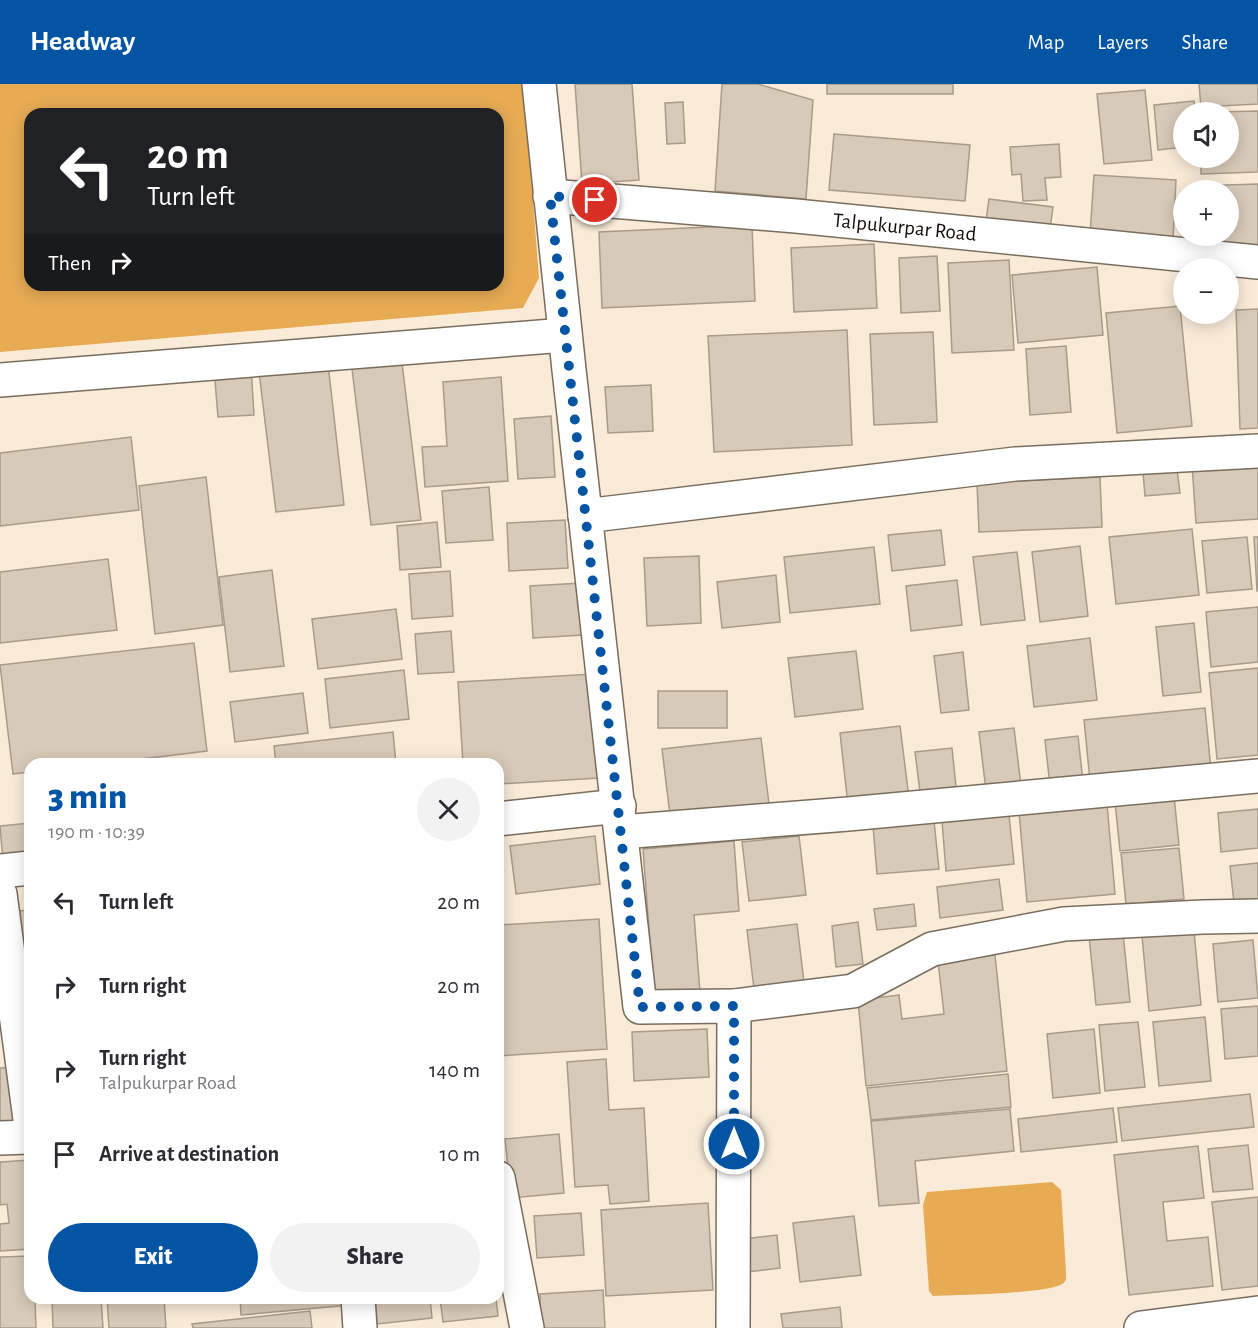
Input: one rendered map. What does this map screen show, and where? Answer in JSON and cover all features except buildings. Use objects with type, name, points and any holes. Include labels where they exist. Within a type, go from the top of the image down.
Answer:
[{"type":"street","points":[[539,84],[640,1007],[734,1006],[853,991],[932,950],[1064,924],[1258,916]]},
{"type":"street","name":"Talpukurpar Road","points":[[550,196],[796,216],[1258,262]]},
{"type":"street","points":[[0,380],[565,335]]},
{"type":"street","points":[[585,516],[1015,464],[1258,451]]},
{"type":"street","points":[[504,819],[848,814],[1258,776]]},
{"type":"street","points":[[0,872],[24,869]]},
{"type":"street","points":[[0,894],[4,959],[24,1082]]},
{"type":"street","points":[[733,1328],[734,1006]]},
{"type":"street","points":[[0,1138],[24,1137]]},
{"type":"street","points":[[504,1209],[527,1328]]},
{"type":"street","points":[[358,1304],[360,1328]]},
{"type":"street","points":[[1141,1328],[1258,1313]]},
{"type":"shaded area","points":[[0,84],[524,84],[539,278],[523,308],[0,352]]},
{"type":"shaded area","points":[[1052,1182],[1061,1190],[1066,1272],[1064,1283],[1020,1292],[933,1296],[929,1291],[923,1205],[927,1192]]},
{"type":"route","points":[[595,200],[550,196],[640,1007],[734,1006],[734,1144]]}]
